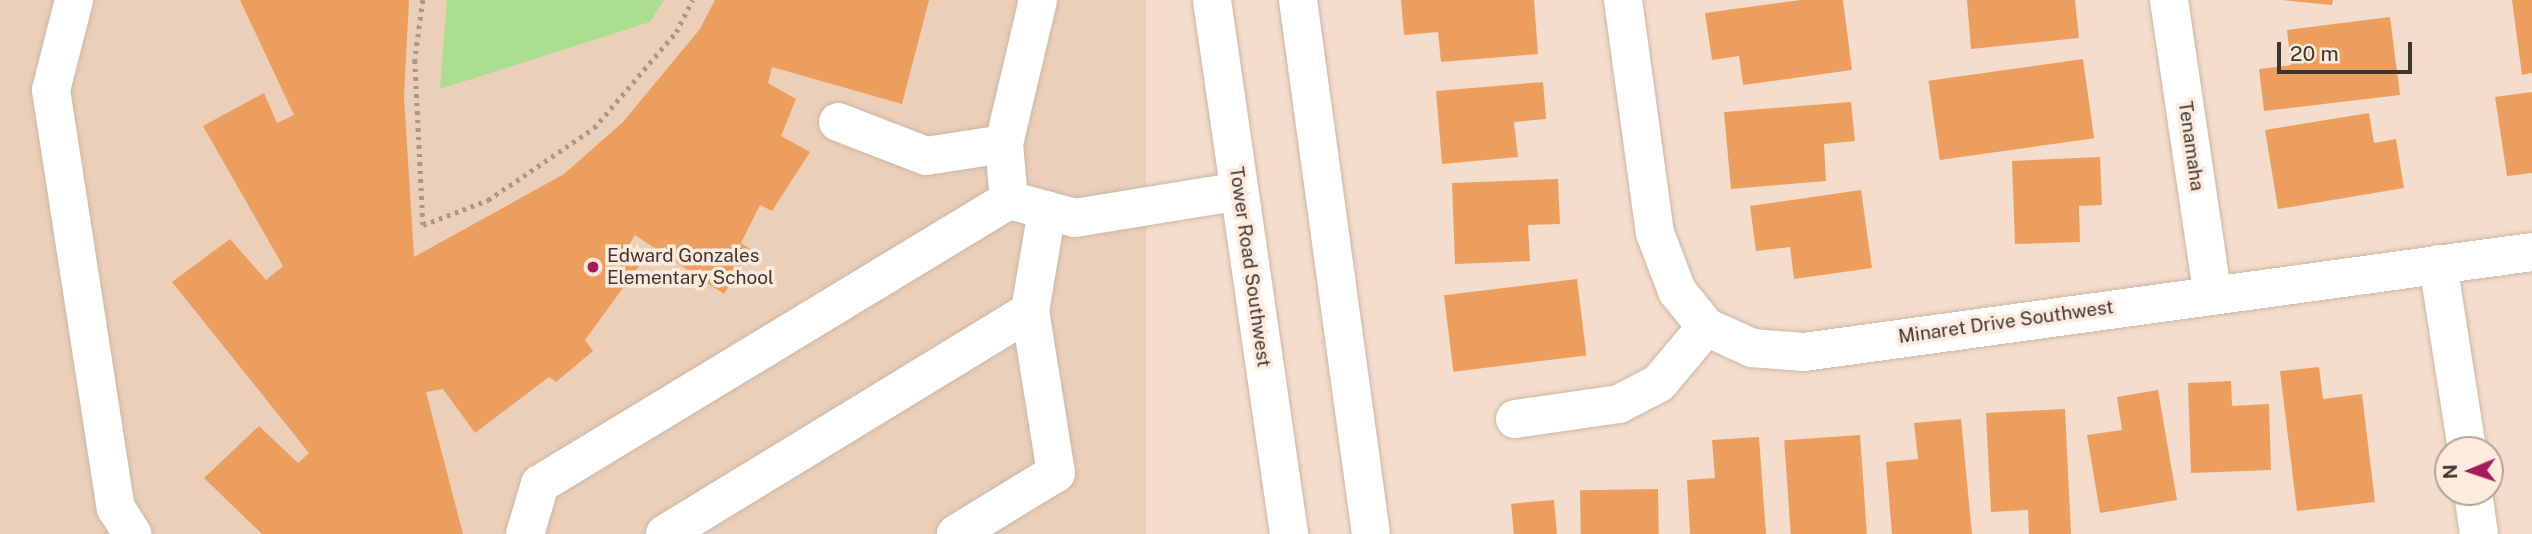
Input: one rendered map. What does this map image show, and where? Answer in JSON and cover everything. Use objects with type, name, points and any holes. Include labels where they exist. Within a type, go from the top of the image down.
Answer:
[{"type":"street","points":[[74,0],[51,90],[116,508],[132,534]]},
{"type":"street","points":[[1009,200],[1004,144],[1038,0]]},
{"type":"street","name":"Tower Road Southwest","points":[[1212,0],[1289,534]]},
{"type":"street","points":[[1298,0],[1371,534]]},
{"type":"street","points":[[1515,419],[1619,404],[1659,383],[1706,327],[1677,291],[1655,233],[1623,0]]},
{"type":"street","name":"Tenamaha","points":[[2169,0],[2212,291]]},
{"type":"street","points":[[838,122],[926,156],[1004,144]]},
{"type":"street","points":[[525,534],[540,484],[1009,200],[1076,218],[1239,191]]},
{"type":"street","points":[[956,534],[1056,473],[1030,311],[1047,210]]},
{"type":"street","name":"Minaret Drive Southwest","points":[[1706,327],[1752,348],[1804,352],[2212,291],[2532,252]]},
{"type":"street","points":[[2438,264],[2464,436]]},
{"type":"street","points":[[665,534],[1030,311]]},
{"type":"street","points":[[2475,506],[2479,534]]},
{"type":"path","points":[[423,0],[415,60],[424,225],[488,200],[594,128],[676,32],[692,0]]},
{"type":"shaded area","name":"Edward Gonzales Elementary School","points":[[0,0],[1146,0],[1146,534],[0,534]]},
{"type":"green space","points":[[447,0],[664,0],[650,22],[440,89]]},
{"type":"building","points":[[240,0],[409,0],[404,97],[414,257],[564,174],[622,123],[700,29],[715,0],[929,0],[902,104],[772,67],[768,83],[796,99],[781,136],[810,152],[772,211],[760,205],[741,243],[751,250],[724,294],[635,235],[628,247],[639,266],[585,340],[593,351],[556,382],[549,377],[475,433],[443,389],[426,392],[463,534],[262,534],[204,478],[259,426],[298,463],[309,453],[172,282],[230,239],[266,280],[283,266],[203,126],[264,93],[277,123],[294,115]]},
{"type":"building","points":[[1401,0],[1534,0],[1538,54],[1441,62],[1438,32],[1404,35]]},
{"type":"building","points":[[1801,0],[1843,0],[1852,70],[1743,85],[1739,56],[1712,60],[1705,13]]},
{"type":"building","points":[[1967,0],[2075,0],[2079,38],[1971,49]]},
{"type":"building","points":[[2282,0],[2333,0],[2332,5]]},
{"type":"building","points":[[2512,0],[2532,0],[2532,73],[2522,75]]},
{"type":"building","points":[[2390,17],[2400,95],[2264,111],[2259,69],[2291,65],[2287,30]]},
{"type":"building","points":[[2083,59],[2094,138],[1940,160],[1929,81]]},
{"type":"building","points":[[1543,82],[1546,119],[1514,122],[1518,157],[1442,164],[1436,91]]},
{"type":"building","points":[[2532,92],[2532,173],[2507,176],[2495,97]]},
{"type":"building","points":[[1851,102],[1855,141],[1824,144],[1826,181],[1731,189],[1724,112]]},
{"type":"building","points":[[2369,113],[2374,143],[2396,139],[2404,188],[2278,209],[2265,130]]},
{"type":"building","points":[[2100,157],[2102,205],[2079,206],[2080,242],[2015,244],[2012,161]]},
{"type":"building","points":[[1558,179],[1560,224],[1528,225],[1530,261],[1455,264],[1452,183]]},
{"type":"building","points":[[1861,190],[1872,268],[1794,279],[1790,247],[1756,251],[1750,206]]},
{"type":"building","points":[[1577,279],[1586,355],[1453,372],[1444,295]]},
{"type":"building","points":[[2319,367],[2323,399],[2362,394],[2375,502],[2297,511],[2280,371]]},
{"type":"building","points":[[2231,381],[2232,406],[2269,404],[2271,470],[2191,473],[2188,383]]},
{"type":"building","points":[[2158,390],[2177,500],[2100,513],[2087,435],[2122,430],[2117,397]]},
{"type":"building","points":[[2065,409],[2071,534],[2029,534],[2028,510],[1991,512],[1986,413]]},
{"type":"building","points":[[1961,419],[1972,534],[1892,534],[1886,462],[1918,459],[1914,423]]},
{"type":"building","points":[[1860,435],[1867,534],[1791,534],[1784,440]]},
{"type":"building","points":[[1759,437],[1766,534],[1690,534],[1687,480],[1715,478],[1712,440]]},
{"type":"building","points":[[1658,489],[1659,534],[1581,534],[1580,490]]},
{"type":"building","points":[[1554,500],[1557,534],[1514,534],[1511,504]]},
{"type":"place","name":"Edward Gonzales Elementary School","points":[[593,267]]}]
